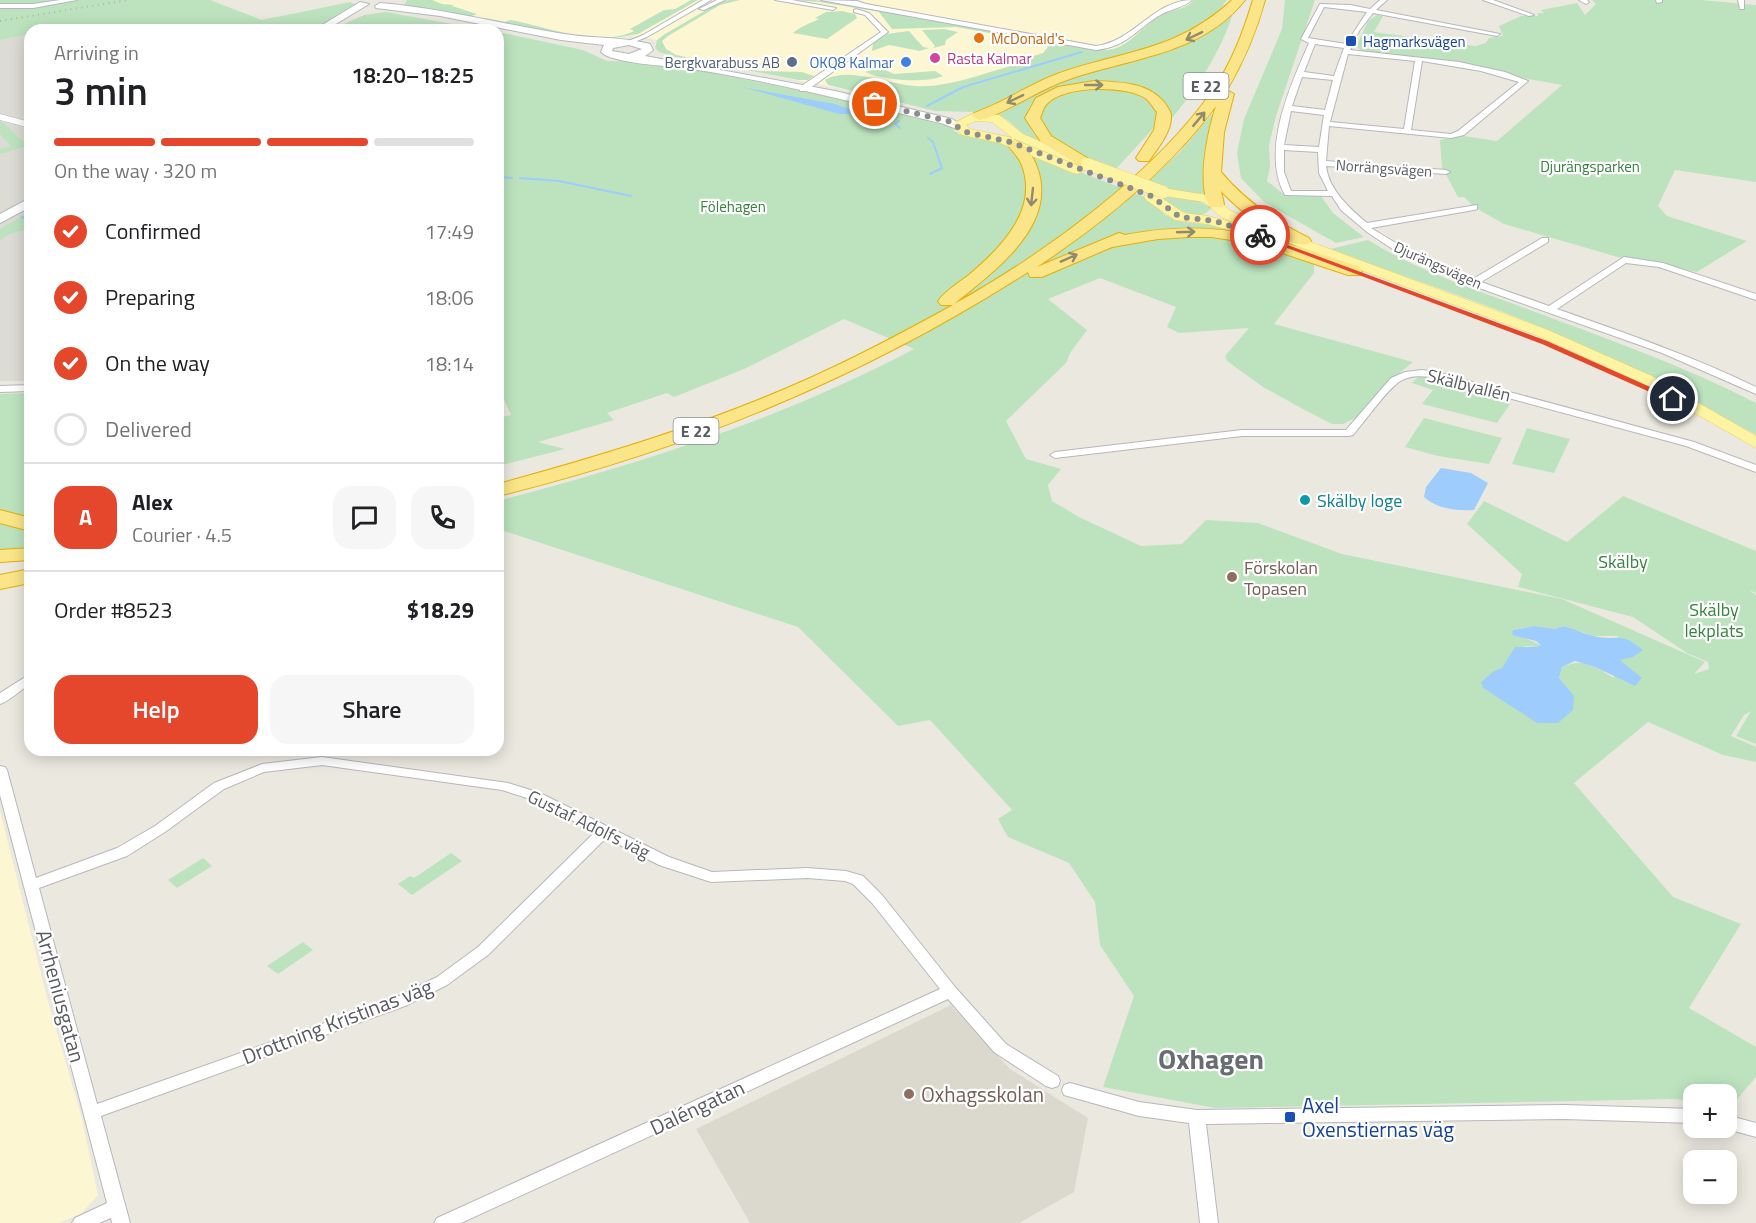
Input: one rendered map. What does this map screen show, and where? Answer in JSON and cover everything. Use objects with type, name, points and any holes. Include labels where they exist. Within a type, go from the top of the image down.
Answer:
[{"type":"highway","points":[[976,116],[1059,78],[1164,49],[1187,40],[1215,24],[1239,0]]},
{"type":"highway","name":"E 22","points":[[504,475],[635,438],[767,391],[848,354],[947,301],[1045,239],[1096,200],[1144,158],[1176,125],[1220,64],[1233,39],[1244,0]]},
{"type":"highway","name":"E 22","points":[[504,488],[648,447],[752,411],[846,369],[977,299],[1063,242],[1159,162],[1203,115],[1236,65],[1247,42],[1259,0]]},
{"type":"highway","points":[[1217,206],[1213,194],[1214,133],[1236,65]]},
{"type":"highway","points":[[1082,167],[1044,139],[1035,127],[1033,115],[1035,109],[1039,102],[1052,92],[1082,86],[1109,86],[1135,90],[1155,99],[1163,110],[1164,121],[1144,158]]},
{"type":"highway","points":[[947,301],[1005,251],[1027,220],[1032,204],[1032,177],[1026,158],[1014,144]]},
{"type":"highway","points":[[1213,172],[1231,195],[1247,210],[1334,256]]},
{"type":"highway","points":[[977,299],[1160,222],[1194,218]]},
{"type":"highway","points":[[1107,243],[1177,232],[1223,234],[1278,245],[1354,271]]},
{"type":"highway","points":[[0,516],[24,523]]},
{"type":"highway","points":[[0,556],[24,554]]},
{"type":"highway","points":[[0,570],[24,568]]},
{"type":"highway","points":[[0,582],[24,577]]},
{"type":"main road","points":[[330,24],[365,2],[386,2],[487,24]]},
{"type":"main road","points":[[335,21],[386,2]]},
{"type":"main road","points":[[504,27],[606,50],[613,56],[690,66],[807,86],[937,118],[966,132],[997,138],[1157,194],[1201,198],[1234,217],[1554,337],[1646,379],[1756,443]]},
{"type":"main road","points":[[554,37],[625,42],[671,58],[927,112],[995,118],[1019,137],[1082,167]]},
{"type":"main road","points":[[606,50],[625,42]]},
{"type":"main road","points":[[627,57],[638,56],[647,48]]},
{"type":"main road","points":[[958,127],[963,120],[976,116]]},
{"type":"main road","points":[[1157,194],[1160,201],[1174,214],[1247,231],[1575,355],[1726,426]]},
{"type":"main road","points":[[0,219],[24,205]]},
{"type":"main road","points":[[1194,218],[1214,216],[1217,206]]},
{"type":"street","points":[[0,6],[33,6],[74,0]]},
{"type":"street","points":[[625,42],[645,36],[708,0]]},
{"type":"street","points":[[647,48],[656,36],[722,0]]},
{"type":"street","points":[[778,0],[867,14],[885,32],[807,86]]},
{"type":"street","points":[[824,0],[861,1],[864,6],[1096,48],[1118,45],[1159,13],[1180,6],[1189,0]]},
{"type":"street","name":"Djurängsvägen","points":[[1384,0],[1361,21],[1337,78],[1328,113],[1322,163],[1326,182],[1350,213],[1398,249],[1475,282],[1693,362],[1756,391]]},
{"type":"street","points":[[1486,0],[1531,15]]},
{"type":"street","points":[[1328,124],[1450,136],[1461,134],[1524,81],[1500,72],[1348,49],[1304,39],[1322,5],[1348,3],[1370,11],[1497,34]]},
{"type":"street","points":[[1312,42],[1288,108],[1281,147],[1280,172],[1288,193],[1334,194]]},
{"type":"street","points":[[1407,132],[1419,60]]},
{"type":"street","points":[[1299,74],[1337,78]]},
{"type":"street","points":[[1288,108],[1328,113]]},
{"type":"street","points":[[0,117],[24,123]]},
{"type":"street","points":[[1281,147],[1323,150]]},
{"type":"street","name":"Norrängsvägen","points":[[1322,163],[1446,172]]},
{"type":"street","points":[[1365,226],[1474,207]]},
{"type":"street","points":[[1475,282],[1545,240]]},
{"type":"street","points":[[1551,309],[1624,260],[1660,265],[1756,297]]},
{"type":"street","name":"Skälbyallén","points":[[1055,455],[1242,433],[1349,434],[1395,380],[1417,372],[1432,374],[1690,444],[1756,469]]},
{"type":"street","points":[[0,389],[24,388]]},
{"type":"street","points":[[0,700],[24,682]]},
{"type":"street","name":"Gustaf Adolfs väg","points":[[31,885],[122,852],[160,829],[211,791],[242,775],[262,768],[322,761],[503,786],[535,796],[664,861],[711,877],[757,877],[807,873],[846,876],[858,880],[877,899],[950,991],[1000,1048],[1052,1081]]},
{"type":"street","name":"Arrheniusgatan","points":[[0,770],[119,1215]]},
{"type":"street","name":"Drottning Kristinas väg","points":[[93,1112],[400,1002],[442,981],[483,951],[603,832]]},
{"type":"street","name":"Daléngatan","points":[[446,1222],[950,991]]},
{"type":"street","points":[[1070,1090],[1139,1109],[1197,1117],[1564,1112],[1683,1116]]},
{"type":"street","points":[[1197,1117],[1209,1223]]},
{"type":"street","points":[[1737,1123],[1754,1125]]},
{"type":"street","points":[[81,1223],[119,1215]]},
{"type":"shaded area","points":[[407,0],[1227,0],[1225,4],[1042,82],[984,110],[973,112],[917,107],[837,88],[676,57],[659,52],[655,48],[657,40],[631,36],[598,41],[404,5]]},
{"type":"shaded area","points":[[24,35],[24,381],[0,381],[0,40]]},
{"type":"shaded area","points":[[0,811],[47,998],[81,1115],[98,1195],[82,1213],[59,1223],[0,1223]]},
{"type":"shaded area","name":"Oxhagsskolan","points":[[951,1005],[1010,1069],[1088,1118],[1074,1192],[1019,1223],[750,1223],[696,1129]]},
{"type":"green space","points":[[0,0],[210,0],[262,20],[350,2],[359,6],[329,24],[24,24],[24,35],[0,40]]},
{"type":"green space","points":[[407,0],[432,0],[477,14],[469,17],[404,5]]},
{"type":"green space","points":[[691,0],[698,0],[638,34],[598,41],[502,23],[510,20],[571,34],[604,38],[634,31],[630,29],[664,10],[675,9]]},
{"type":"green space","points":[[728,0],[740,0],[720,5],[668,36],[662,41],[666,49],[676,55],[759,71],[802,72],[814,76],[808,80],[798,80],[676,57],[659,52],[655,48],[657,40],[665,34]]},
{"type":"green space","points":[[793,0],[815,0],[848,5],[1107,50],[1123,45],[1157,18],[1184,7],[1194,0],[1227,0],[1212,19],[1188,36],[1042,82],[984,110],[973,112],[935,111],[828,85],[825,80],[835,76],[857,75],[905,85],[939,85],[1011,66],[1008,64],[1043,53],[1048,47],[1044,43],[956,27],[892,29],[879,12]]},
{"type":"green space","points":[[1285,0],[1315,0],[1276,116],[1269,145],[1270,167],[1267,181],[1286,196],[1315,194],[1321,196],[1333,213],[1364,237],[1336,243],[1264,202],[1241,178],[1237,153],[1244,119],[1282,29]]},
{"type":"green space","name":"Djurängsparken","points":[[1592,0],[1701,0],[1756,5],[1756,182],[1675,170],[1658,206],[1667,216],[1747,241],[1697,272],[1628,260],[1504,224],[1474,207],[1464,197],[1458,197],[1442,167],[1440,140],[1464,136],[1497,141],[1562,85],[1522,78],[1465,63],[1362,51],[1356,47],[1368,21],[1377,15],[1383,16],[1374,32],[1475,46],[1486,43],[1489,38],[1503,36],[1499,26],[1521,16],[1538,16],[1538,13],[1544,13],[1541,10],[1577,3],[1585,15],[1596,4]]},
{"type":"green space","points":[[842,11],[855,14],[857,18],[827,39],[793,33],[819,19],[815,18],[826,12]]},
{"type":"green space","points":[[386,12],[452,24],[344,24],[364,15]]},
{"type":"green space","points":[[1233,13],[1206,71],[1168,123],[1168,109],[1160,98],[1092,83],[1061,87],[1038,97],[1031,105],[1028,115],[1030,126],[1039,140],[1026,136],[1007,120],[995,114],[1057,82],[1209,31]]},
{"type":"green space","points":[[944,29],[958,32],[946,40],[945,45],[933,48],[935,46],[922,30]]},
{"type":"green space","points":[[909,31],[923,47],[929,48],[920,51],[889,45],[872,51],[873,43],[887,34]]},
{"type":"green space","points":[[504,33],[583,50],[607,61],[648,62],[686,68],[830,96],[946,124],[959,134],[1002,142],[1150,199],[1165,215],[1183,222],[1223,226],[1314,260],[1314,273],[1274,324],[1413,362],[1386,384],[1361,415],[1343,424],[1332,424],[1263,387],[1227,361],[1225,356],[1249,328],[1179,333],[1167,327],[1176,307],[1100,278],[1048,299],[1087,330],[1070,353],[1066,363],[1006,421],[1026,459],[1061,469],[1048,485],[1052,501],[1079,517],[1141,546],[1182,544],[1206,520],[1258,523],[1342,554],[1562,599],[1705,662],[1694,674],[1709,669],[1708,662],[1687,653],[1633,617],[1518,587],[1522,574],[1467,524],[1484,501],[1567,542],[1623,496],[1756,551],[1756,593],[1749,590],[1756,595],[1756,744],[1736,736],[1751,711],[1744,715],[1731,736],[1756,747],[1756,762],[1723,755],[1648,722],[1574,783],[1673,897],[1741,924],[1689,1008],[1756,1047],[1756,1077],[1737,1099],[1737,1084],[1683,1084],[1683,1100],[1215,1108],[1103,1087],[1134,996],[1100,945],[1095,902],[1069,863],[1008,837],[998,819],[1012,810],[930,720],[898,726],[798,627],[504,531],[504,499],[658,455],[762,418],[814,397],[914,349],[844,319],[744,369],[674,397],[667,393],[607,413],[614,420],[538,442],[565,449],[504,464],[504,417],[511,415],[504,399]],"holes":[[[1535,626],[1555,629],[1563,626],[1594,636],[1618,636],[1620,660],[1614,678],[1583,663],[1570,664],[1562,667],[1559,678],[1519,710],[1483,688],[1494,671],[1502,669],[1525,646],[1541,645],[1522,637],[1513,630]]]},
{"type":"green space","points":[[880,68],[894,74],[935,71],[943,76],[925,80],[904,80],[865,72]]},
{"type":"green space","points":[[1095,87],[1136,94],[1157,109],[1157,122],[1152,130],[1114,171],[1061,146],[1044,130],[1040,122],[1041,108],[1057,94]]},
{"type":"green space","points":[[1218,107],[1207,194],[1174,191],[1147,183],[1179,153]]},
{"type":"green space","points":[[0,122],[24,141],[24,147],[0,154],[0,149],[11,146],[0,134]]},
{"type":"green space","points":[[1156,195],[1199,201],[1211,208],[1205,214],[1191,215]]},
{"type":"green space","points":[[24,215],[24,230],[12,233],[0,240],[0,229]]},
{"type":"green space","points":[[1368,240],[1442,277],[1639,351],[1756,403],[1756,435],[1648,377],[1564,337],[1485,305],[1330,249]]},
{"type":"green space","points":[[1420,375],[1510,404],[1497,423],[1422,404],[1433,390],[1412,383]]},
{"type":"green space","points":[[24,393],[24,518],[0,510],[0,394]]},
{"type":"green space","points":[[1424,418],[1502,438],[1489,464],[1438,456],[1405,447]]},
{"type":"green space","points":[[1527,428],[1570,439],[1554,473],[1512,464]]},
{"type":"green space","points":[[0,522],[24,529],[24,548],[0,550]]},
{"type":"green space","points":[[451,853],[462,861],[412,895],[398,884],[410,876],[414,878]]},
{"type":"green space","points":[[203,858],[212,866],[177,888],[168,880]]},
{"type":"green space","points":[[303,942],[313,950],[278,974],[267,966]]},
{"type":"water","points":[[742,87],[835,104],[864,114],[839,114]]},
{"type":"water","points":[[1441,468],[1471,473],[1488,483],[1474,510],[1447,508],[1424,497],[1426,487]]},
{"type":"water","points":[[1535,626],[1555,629],[1563,626],[1602,638],[1629,640],[1643,650],[1633,657],[1620,660],[1642,678],[1635,686],[1595,667],[1575,661],[1562,667],[1559,678],[1574,696],[1573,710],[1558,723],[1537,723],[1483,688],[1481,682],[1494,671],[1502,668],[1515,647],[1541,645],[1536,641],[1512,635],[1513,630]]},
{"type":"waterway","points":[[927,106],[963,87],[1082,52]]},
{"type":"waterway","points":[[899,121],[895,124],[900,128]]},
{"type":"waterway","points":[[928,138],[933,142],[942,168],[930,174]]},
{"type":"waterway","points":[[504,177],[512,178]]},
{"type":"waterway","points":[[520,178],[559,181],[631,196]]},
{"type":"railway","points":[[0,21],[128,0]]},
{"type":"way so far","points":[[875,104],[952,122],[966,132],[1010,142],[1078,170],[1151,196],[1180,217],[1215,221],[1260,235]]},
{"type":"place","name":"McDonald's","points":[[979,38]]},
{"type":"place","name":"Hagmarksvägen","points":[[1351,41]]},
{"type":"place","name":"Rasta Kalmar","points":[[935,58]]},
{"type":"place","name":"Bergkvarabuss AB","points":[[792,62]]},
{"type":"place","name":"OKQ8 Kalmar","points":[[906,62]]},
{"type":"place","name":"Skälby loge","points":[[1305,500]]},
{"type":"place","name":"Förskolan Topasen","points":[[1232,577]]},
{"type":"place","name":"Oxhagsskolan","points":[[909,1094]]},
{"type":"place","name":"Axel Oxenstiernas väg","points":[[1290,1117]]},
{"type":"district","name":"Oxhagen","points":[[1211,1058]]},
{"type":"route","points":[[1260,235],[1544,342],[1673,399]]},
{"type":"park label","name":"Fölehagen","points":[[733,206]]},
{"type":"park label","name":"Skälby","points":[[1623,561]]},
{"type":"park label","name":"Skälby lekplats","points":[[1714,619]]}]
